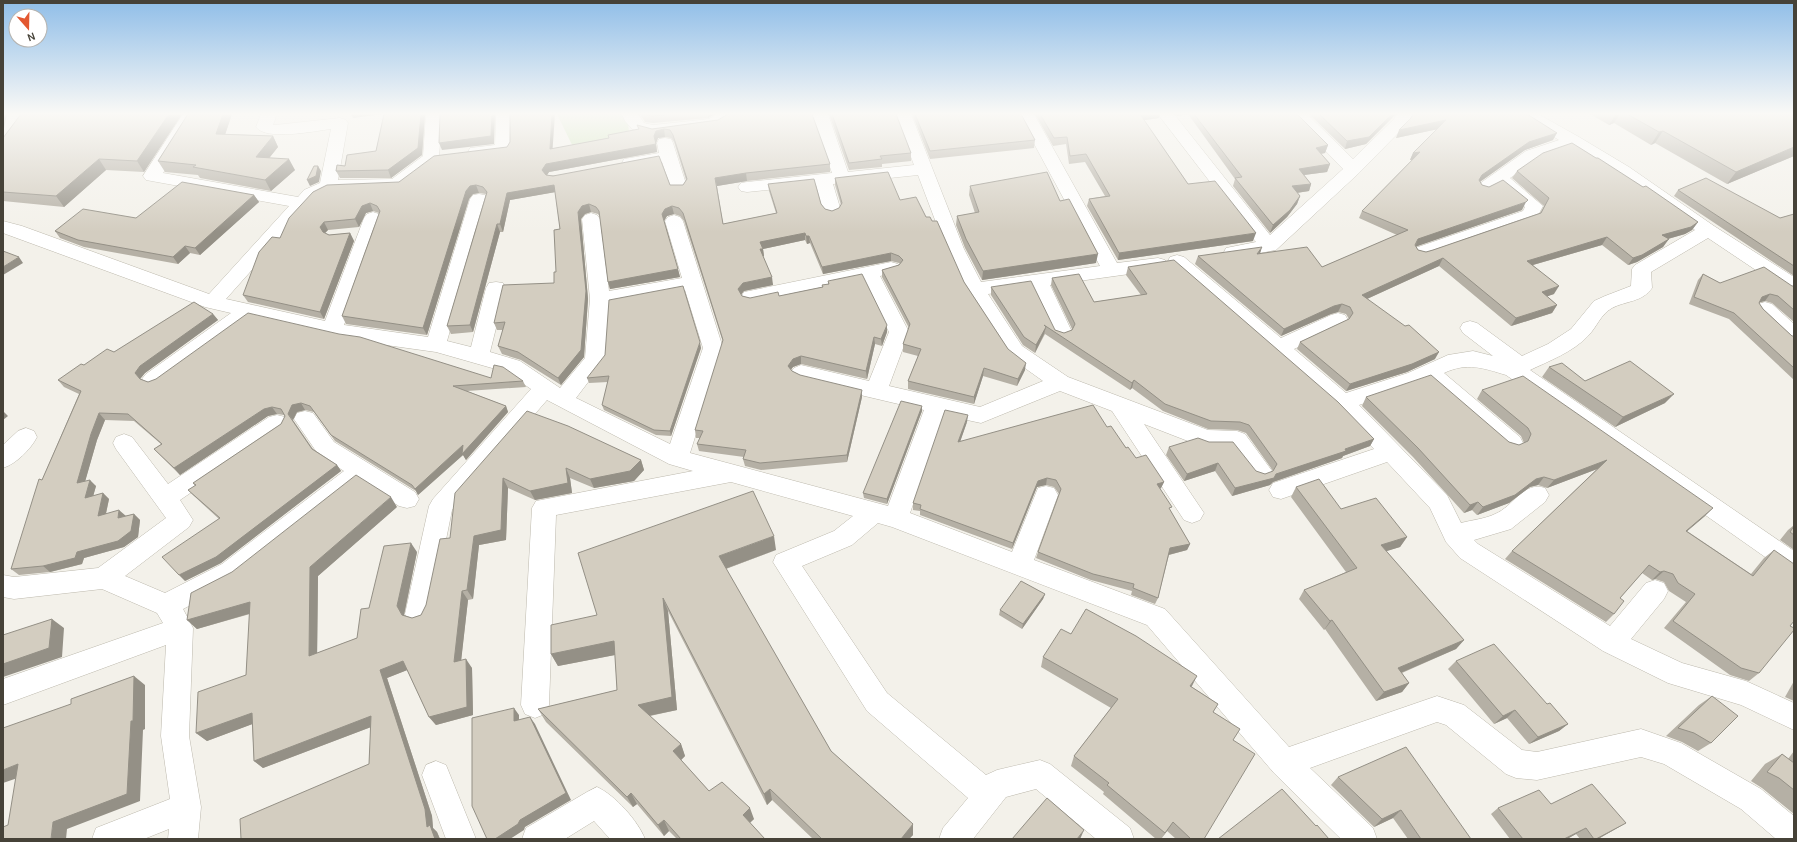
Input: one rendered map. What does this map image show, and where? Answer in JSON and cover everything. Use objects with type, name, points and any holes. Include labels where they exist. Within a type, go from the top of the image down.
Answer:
[{"type":"street","points":[[166,153],[152,176],[302,202]]},
{"type":"street","points":[[328,186],[334,153]]},
{"type":"street","points":[[212,302],[310,194],[328,186],[396,184],[445,156],[467,153]]},
{"type":"street","points":[[668,153],[678,187]]},
{"type":"street","points":[[834,153],[842,178]]},
{"type":"street","points":[[919,153],[954,250],[975,289],[1015,351],[1060,382],[1206,439],[1237,440],[1261,471]]},
{"type":"street","points":[[1048,153],[1112,271]]},
{"type":"street","points":[[1197,153],[1269,246]]},
{"type":"street","points":[[1337,153],[1353,169]]},
{"type":"street","points":[[975,289],[1112,271],[1269,246],[1369,153]]},
{"type":"street","points":[[1422,252],[1530,215],[1534,206],[1492,183],[1532,155],[1537,153]]},
{"type":"street","points":[[1593,153],[1623,171],[1708,230],[1789,278]]},
{"type":"street","points":[[616,166],[669,156]]},
{"type":"street","points":[[747,187],[925,169]]},
{"type":"street","points":[[823,180],[832,211]]},
{"type":"street","points":[[436,346],[479,199]]},
{"type":"street","points":[[418,614],[441,506],[554,394],[594,360],[600,299],[591,219]]},
{"type":"street","points":[[674,221],[713,348],[678,458]]},
{"type":"street","points":[[332,329],[370,226],[348,235]]},
{"type":"street","points":[[1343,402],[1415,378],[1448,362],[1473,358],[1516,367],[1579,334],[1599,307],[1611,299],[1637,292],[1642,288],[1642,269],[1708,230]]},
{"type":"street","points":[[7,232],[212,302],[332,329],[436,346],[513,366],[554,394],[678,458],[885,515],[1156,617],[1284,763],[1362,839]]},
{"type":"street","points":[[1177,261],[1343,402],[1439,502],[1455,535],[1469,551],[1612,643],[1678,674],[1746,694],[1794,717]]},
{"type":"street","points":[[751,297],[891,268]]},
{"type":"street","points":[[869,273],[899,332],[876,391]]},
{"type":"street","points":[[1038,281],[1062,332]]},
{"type":"street","points":[[600,299],[693,282]]},
{"type":"street","points":[[479,357],[496,288]]},
{"type":"street","points":[[1765,309],[1794,336]]},
{"type":"street","points":[[153,378],[248,310]]},
{"type":"street","points":[[1279,348],[1338,320]]},
{"type":"street","points":[[1470,328],[1516,367],[1794,564]]},
{"type":"street","points":[[1429,372],[1512,443]]},
{"type":"street","points":[[801,373],[981,415],[1060,382]]},
{"type":"street","points":[[936,405],[885,515],[844,538],[785,562],[877,702],[988,796]]},
{"type":"street","points":[[1120,406],[1192,513]]},
{"type":"street","points":[[305,419],[326,448],[407,499]]},
{"type":"street","points":[[165,498],[277,423]]},
{"type":"street","points":[[3,459],[26,437]]},
{"type":"street","points":[[103,578],[181,520],[124,443]]},
{"type":"street","points":[[1282,490],[1391,452]]},
{"type":"street","points":[[166,605],[231,572],[362,470]]},
{"type":"street","points":[[535,705],[544,508],[731,473]]},
{"type":"street","points":[[1019,566],[1046,495]]},
{"type":"street","points":[[1455,535],[1502,522],[1537,495]]},
{"type":"street","points":[[3,586],[14,588],[103,578],[166,605],[180,628],[175,736],[186,807],[182,839]]},
{"type":"street","points":[[1612,643],[1655,591]]},
{"type":"street","points":[[3,692],[180,628]]},
{"type":"street","points":[[1284,763],[1437,709],[1454,714],[1516,764],[1537,766],[1641,743],[1671,753],[1751,799],[1794,835]]},
{"type":"street","points":[[954,839],[997,785],[1040,774],[1119,839]]},
{"type":"street","points":[[436,775],[461,839]]},
{"type":"street","points":[[537,839],[597,802],[630,839]]},
{"type":"street","points":[[107,839],[186,807]]},
{"type":"building","points":[[3,153],[142,153],[137,161],[99,159],[56,196],[3,192]]},
{"type":"building","points":[[163,153],[259,153],[256,157],[289,159],[265,180],[193,167],[196,165],[158,161]]},
{"type":"building","points":[[359,153],[411,153],[388,170],[336,171],[337,165],[345,166],[347,155]]},
{"type":"building","points":[[456,153],[605,153],[546,164],[542,170],[546,175],[553,176],[659,156],[670,185],[683,185],[687,179],[679,153],[826,153],[830,164],[746,173],[715,178],[723,224],[777,213],[768,184],[814,179],[821,204],[825,209],[832,211],[839,208],[842,203],[835,178],[888,172],[900,200],[916,197],[926,217],[930,217],[932,221],[937,221],[964,282],[1008,349],[1026,363],[1018,379],[984,368],[974,397],[908,381],[921,349],[903,344],[910,324],[882,270],[899,265],[903,260],[899,256],[891,253],[822,267],[809,236],[806,236],[805,233],[760,242],[763,249],[760,249],[772,277],[743,283],[738,289],[742,296],[750,298],[778,292],[779,296],[823,287],[822,285],[829,284],[828,281],[862,274],[887,325],[881,339],[874,337],[866,371],[801,356],[793,359],[788,366],[792,371],[800,375],[862,390],[847,455],[760,463],[743,459],[746,450],[697,444],[703,431],[695,430],[723,340],[683,213],[679,208],[672,206],[665,209],[662,214],[678,269],[608,282],[599,211],[596,207],[589,204],[582,206],[578,212],[586,291],[581,350],[558,378],[518,352],[498,346],[505,322],[494,323],[503,285],[554,283],[554,272],[556,272],[554,230],[560,229],[554,185],[507,193],[500,224],[497,224],[470,325],[447,326],[487,192],[483,187],[476,185],[470,186],[466,191],[423,328],[342,316],[380,211],[377,206],[370,203],[362,206],[355,219],[324,222],[320,227],[323,232],[329,235],[350,233],[320,312],[243,295],[259,252],[272,237],[280,238],[289,218],[313,192],[327,185],[399,182],[434,156]]},
{"type":"building","points":[[846,153],[908,153],[880,156],[882,159],[849,163]]},
{"type":"building","points":[[1070,153],[1167,153],[1188,184],[1215,181],[1256,233],[1119,253],[1089,199],[1110,196],[1086,154],[1070,156]]},
{"type":"building","points":[[1224,153],[1321,153],[1330,164],[1299,169],[1311,184],[1292,186],[1300,196],[1290,210],[1273,225],[1235,178],[1242,177]]},
{"type":"building","points":[[1419,153],[1513,153],[1482,175],[1479,180],[1482,185],[1489,187],[1503,180],[1528,200],[1526,202],[1418,239],[1415,245],[1418,250],[1426,252],[1541,213],[1549,198],[1517,171],[1543,153],[1588,153],[1643,187],[1646,186],[1698,222],[1691,227],[1662,235],[1669,239],[1642,255],[1633,258],[1607,237],[1527,261],[1559,286],[1542,292],[1557,305],[1516,318],[1443,258],[1362,295],[1405,326],[1409,325],[1439,352],[1412,364],[1350,384],[1300,342],[1349,319],[1353,313],[1350,307],[1342,304],[1334,306],[1284,329],[1198,256],[1262,247],[1257,254],[1307,247],[1322,267],[1408,230],[1362,211]]},
{"type":"building","points":[[1703,153],[1779,153],[1736,172]]},
{"type":"building","points":[[314,166],[318,166],[316,176],[307,180]]},
{"type":"building","points":[[1047,172],[1060,201],[1069,199],[1098,254],[983,271],[966,239],[957,216],[979,212],[970,186]]},
{"type":"building","points":[[1706,178],[1780,218],[1794,214],[1794,266],[1678,190]]},
{"type":"building","points":[[182,182],[254,195],[195,248],[185,246],[173,257],[78,240],[55,231],[83,209],[136,218]]},
{"type":"building","points":[[3,251],[19,257],[3,267]]},
{"type":"building","points":[[1174,260],[1338,402],[1374,439],[1345,449],[1346,451],[1276,474],[1274,478],[1235,488],[1218,463],[1187,474],[1169,447],[1198,438],[1209,442],[1233,442],[1256,471],[1265,474],[1273,471],[1277,464],[1249,425],[1240,422],[1211,421],[1165,404],[1134,380],[1132,383],[1044,325],[1046,327],[1036,345],[1024,337],[991,287],[1031,281],[1055,330],[1064,333],[1072,330],[1075,324],[1052,278],[1079,274],[1094,302],[1147,294],[1128,267]]},
{"type":"building","points":[[1764,267],[1794,286],[1794,310],[1778,296],[1770,294],[1762,297],[1759,303],[1763,309],[1792,336],[1794,336],[1794,368],[1734,313],[1694,297],[1703,274],[1720,283]]},
{"type":"building","points":[[683,286],[700,342],[670,431],[654,430],[602,405],[609,376],[587,378],[605,355],[609,300]]},
{"type":"building","points":[[194,302],[213,314],[140,366],[135,373],[140,379],[148,382],[156,379],[248,313],[339,334],[360,337],[491,378],[494,365],[503,367],[523,381],[453,386],[506,406],[462,454],[463,445],[415,489],[412,485],[331,435],[310,406],[301,403],[292,405],[288,414],[312,449],[337,465],[216,557],[179,575],[162,557],[220,518],[188,490],[196,485],[193,483],[281,424],[285,416],[281,409],[272,407],[264,409],[174,468],[154,449],[162,444],[128,414],[99,413],[91,434],[77,483],[90,480],[85,498],[103,493],[98,516],[119,510],[118,518],[134,514],[131,531],[118,541],[77,552],[75,558],[43,566],[11,569],[39,479],[42,480],[81,391],[58,380],[81,364],[84,365],[107,349],[114,352]]},
{"type":"building","points":[[1630,361],[1674,394],[1623,417],[1549,367],[1562,363],[1585,381]]},
{"type":"building","points":[[1431,375],[1509,442],[1519,445],[1528,441],[1531,434],[1528,428],[1482,390],[1523,376],[1713,508],[1686,531],[1753,576],[1774,550],[1794,564],[1794,621],[1790,626],[1794,628],[1794,630],[1759,673],[1741,668],[1673,621],[1695,594],[1678,583],[1673,574],[1664,571],[1660,572],[1649,565],[1620,598],[1624,601],[1614,614],[1512,551],[1607,460],[1554,480],[1544,477],[1536,479],[1515,495],[1483,507],[1478,502],[1470,505],[1418,448],[1366,397]]},
{"type":"building","points":[[901,401],[922,406],[887,499],[863,493]]},
{"type":"building","points":[[1093,405],[1107,427],[1111,426],[1126,448],[1128,447],[1136,458],[1146,455],[1164,482],[1157,484],[1172,507],[1169,508],[1190,544],[1170,548],[1158,598],[1133,588],[1134,584],[1093,574],[1038,552],[1061,489],[1056,480],[1047,478],[1038,481],[1013,543],[920,509],[921,505],[913,503],[945,410],[968,415],[958,442]]},
{"type":"building","points":[[527,411],[568,426],[641,460],[630,471],[590,479],[566,468],[568,483],[530,491],[503,478],[501,530],[474,536],[467,590],[462,591],[454,662],[466,659],[467,707],[429,717],[403,661],[380,670],[425,809],[427,827],[430,825],[435,839],[241,839],[240,819],[369,764],[371,716],[254,761],[252,713],[196,733],[198,692],[246,675],[250,602],[187,620],[191,593],[232,572],[356,475],[391,497],[310,567],[309,656],[357,638],[361,609],[369,608],[384,546],[411,543],[397,606],[402,615],[412,618],[421,615],[426,605],[440,539],[450,538],[455,493]]},
{"type":"building","points":[[1319,479],[1341,509],[1376,498],[1407,537],[1381,545],[1464,640],[1398,668],[1409,683],[1384,692],[1332,620],[1330,621],[1304,590],[1357,568],[1296,487]]},
{"type":"building","points":[[753,491],[774,536],[719,556],[831,751],[913,824],[901,839],[822,839],[770,789],[764,794],[663,598],[672,697],[638,705],[681,744],[673,751],[709,791],[722,782],[750,808],[743,815],[765,839],[681,839],[664,820],[658,825],[631,793],[627,797],[538,709],[617,690],[614,641],[551,654],[551,625],[597,615],[578,553]]},
{"type":"building","points":[[1794,526],[1794,535],[1790,532]]},
{"type":"building","points":[[1021,581],[1045,594],[1023,624],[1000,610]]},
{"type":"building","points":[[1086,609],[1136,636],[1197,676],[1190,686],[1218,704],[1213,712],[1240,729],[1233,740],[1255,754],[1204,839],[1191,839],[1173,822],[1165,833],[1107,785],[1109,783],[1074,756],[1118,699],[1043,657],[1061,629],[1071,634]]},
{"type":"building","points":[[52,619],[49,648],[3,664],[3,635]]},
{"type":"building","points":[[1494,644],[1547,704],[1550,703],[1568,724],[1538,737],[1515,710],[1503,716],[1456,661]]},
{"type":"building","points":[[134,676],[133,721],[131,721],[127,794],[53,822],[51,839],[3,839],[3,827],[8,825],[18,764],[3,770],[3,728],[71,704],[71,699]]},
{"type":"building","points":[[1712,696],[1738,716],[1711,743],[1694,733],[1678,728]]},
{"type":"building","points":[[514,708],[514,721],[530,717],[566,793],[520,820],[518,824],[495,839],[487,839],[472,806],[472,718]]},
{"type":"building","points":[[1406,747],[1471,839],[1421,839],[1401,810],[1382,819],[1338,777]]},
{"type":"building","points":[[1782,754],[1794,763],[1794,790],[1779,778],[1767,772]]},
{"type":"building","points":[[1592,784],[1626,823],[1596,839],[1594,839],[1586,828],[1564,839],[1523,839],[1498,808],[1539,790],[1551,804]]},
{"type":"building","points":[[1282,789],[1329,839],[1218,839]]},
{"type":"building","points":[[1047,798],[1084,830],[1077,839],[1012,839]]}]
